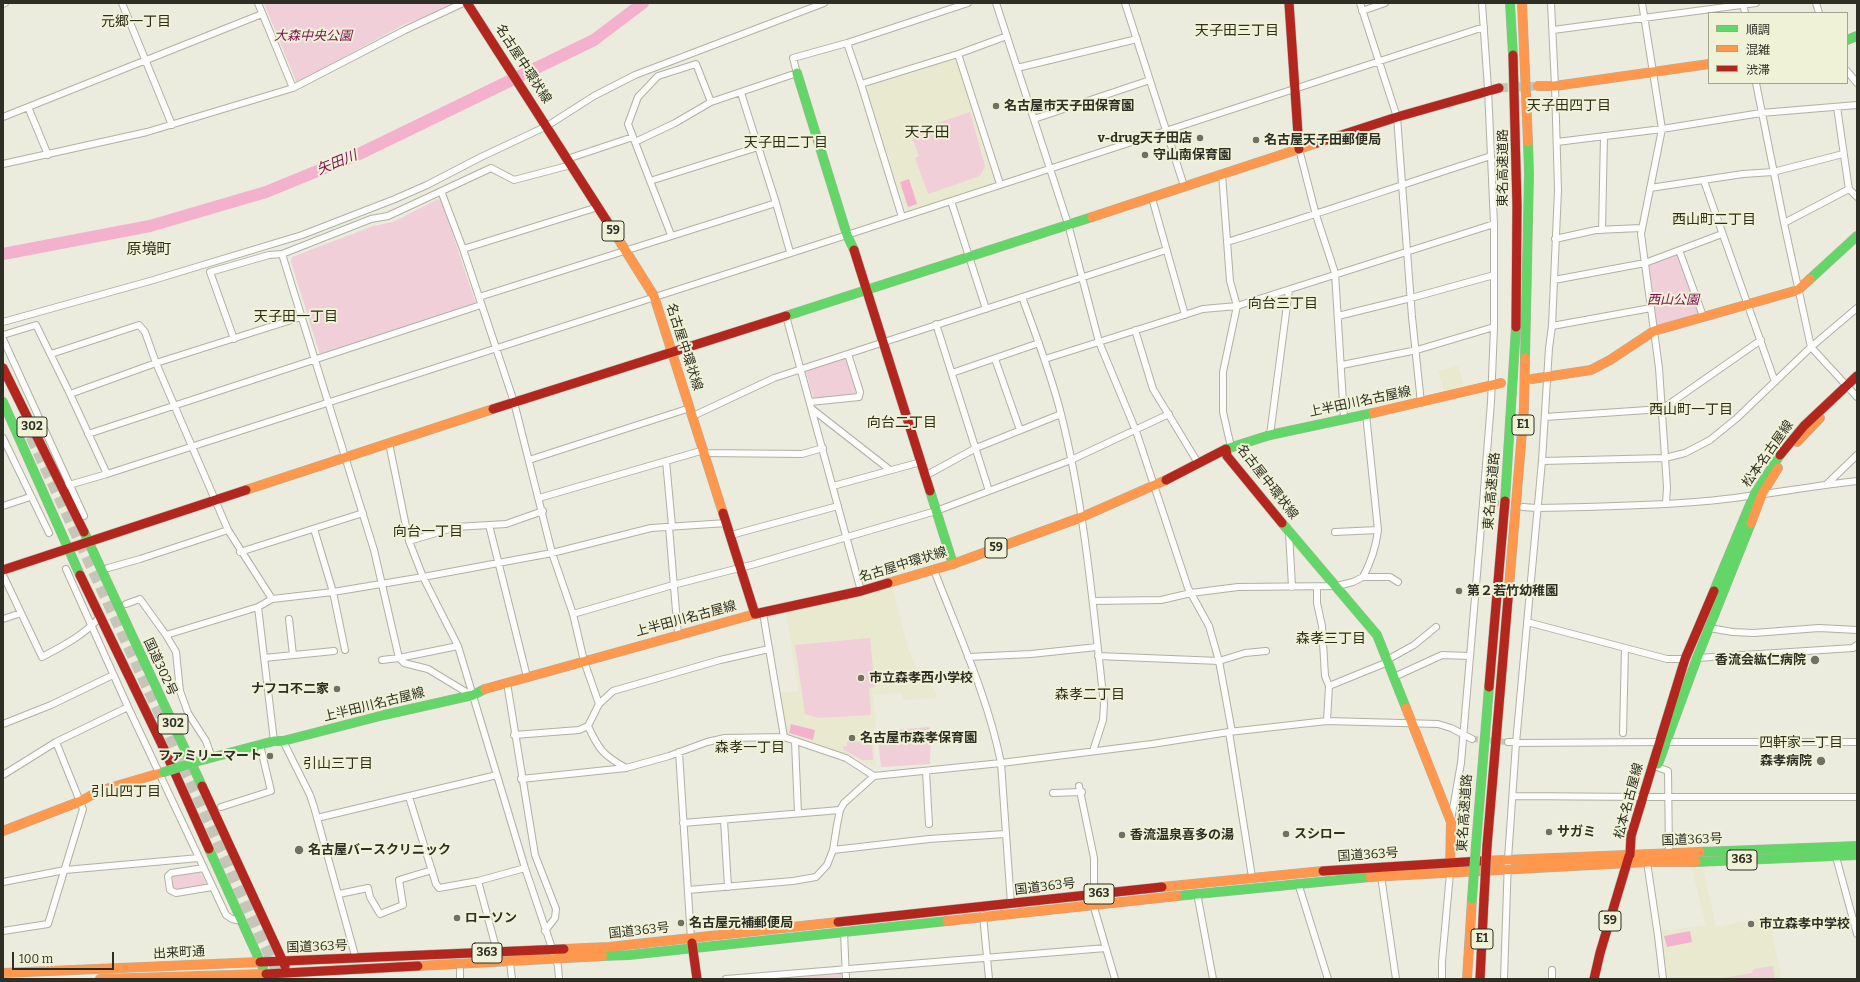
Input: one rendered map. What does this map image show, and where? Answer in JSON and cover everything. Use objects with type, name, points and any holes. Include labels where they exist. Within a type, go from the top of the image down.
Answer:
[{"type":"main road","name":"名古屋中環状線","points":[[468,3],[654,296],[726,523],[759,613],[861,591],[953,564],[1082,517],[1155,486],[1229,448]]},
{"type":"main road","points":[[1289,3],[1296,87],[1299,149]]},
{"type":"main road","name":"東名高速道路","points":[[1467,979],[1476,845],[1512,409],[1516,279],[1516,174],[1515,87],[1510,3]]},
{"type":"main road","name":"東名高速道路","points":[[1480,979],[1487,846],[1524,408],[1529,174],[1522,3]]},
{"type":"main road","points":[[1538,86],[1555,86],[1708,64]]},
{"type":"main road","points":[[797,73],[847,235],[856,254],[953,564]]},
{"type":"main road","points":[[3,570],[514,402],[673,353],[1397,117],[1488,89],[1498,88]]},
{"type":"main road","points":[[1532,379],[1547,375],[1592,370],[1654,331],[1798,290],[1857,236]]},
{"type":"main road","name":"国道302号","points":[[3,368],[66,485],[88,542],[111,594],[290,975]]},
{"type":"main road","name":"松本名古屋線","points":[[1645,797],[1657,767],[1685,659],[1758,495],[1788,452],[1857,376]]},
{"type":"main road","name":"松本名古屋線","points":[[1848,387],[1857,382]]},
{"type":"main road","name":"上半田川名古屋線","points":[[1229,448],[1270,435],[1421,403],[1496,384]]},
{"type":"main road","name":"302","points":[[3,402],[68,548],[165,751],[267,976]]},
{"type":"main road","name":"名古屋中環状線","points":[[1229,448],[1227,456],[1234,465],[1377,635],[1451,822],[1450,873]]},
{"type":"main road","name":"松本名古屋線","points":[[1628,859],[1631,836],[1663,742],[1709,628],[1758,495]]},
{"type":"main road","name":"上半田川名古屋線","points":[[3,831],[80,801],[99,791],[195,762],[260,745],[473,695],[480,691],[506,683],[759,613]]},
{"type":"main road","name":"国道363号","points":[[260,962],[609,947],[1011,904],[1197,893],[1381,876],[1508,870],[1669,854],[1857,846]]},
{"type":"main road","name":"国道363号","points":[[267,976],[460,963],[556,960],[692,949],[1012,914],[1094,899],[1252,877],[1361,868],[1508,859],[1628,859],[1647,862],[1696,862],[1857,855]]},
{"type":"main road","name":"59","points":[[1594,979],[1600,953],[1628,859]]},
{"type":"main road","points":[[691,939],[697,979]]},
{"type":"main road","name":"出来町通","points":[[3,973],[260,962]]},
{"type":"main road","name":"出来町通","points":[[100,979],[267,976]]},
{"type":"street","points":[[122,3],[144,61],[172,125]]},
{"type":"street","points":[[258,3],[293,88]]},
{"type":"street","points":[[3,164],[48,155],[172,125],[293,88],[405,30],[463,3]]},
{"type":"street","points":[[3,322],[150,281],[302,235],[427,186],[481,157],[546,126],[594,96],[635,75],[824,3]]},
{"type":"street","points":[[234,339],[210,272],[269,255],[282,254],[371,219],[388,216],[491,168],[514,180],[634,140],[675,124],[711,102],[797,73],[793,58],[847,43],[968,3]]},
{"type":"street","points":[[996,3],[1068,224],[1099,342],[1136,431],[1191,593],[1209,626],[1218,661],[1231,732],[1252,877]]},
{"type":"street","points":[[1125,3],[1184,186]]},
{"type":"street","points":[[1360,3],[1397,117],[1407,252],[1421,403]]},
{"type":"street","points":[[1362,11],[1385,3]]},
{"type":"street","points":[[1451,822],[1456,797],[1463,734],[1483,503],[1496,384],[1494,327],[1494,224],[1488,89],[1482,3]]},
{"type":"street","points":[[1504,979],[1508,859],[1514,796],[1516,743],[1542,461],[1547,375],[1552,326],[1558,190],[1551,3]]},
{"type":"street","points":[[1642,3],[1662,129],[1641,228],[1662,409],[1666,503]]},
{"type":"street","points":[[1553,30],[1644,17],[1697,6],[1756,3]]},
{"type":"street","points":[[3,116],[262,14]]},
{"type":"street","points":[[66,485],[107,474],[790,252],[847,235],[1296,87],[1312,84],[1484,27]]},
{"type":"street","points":[[862,84],[958,54],[1007,36]]},
{"type":"street","points":[[1017,68],[1137,39]]},
{"type":"street","points":[[847,43],[862,84],[902,217]]},
{"type":"street","points":[[958,54],[1000,184]]},
{"type":"street","points":[[671,236],[628,124],[638,97],[658,76],[696,64],[711,102]]},
{"type":"street","points":[[1848,72],[1857,83]]},
{"type":"street","points":[[1034,119],[1150,80]]},
{"type":"street","points":[[1756,84],[1773,172],[1811,347],[1857,397]]},
{"type":"street","points":[[741,93],[790,252]]},
{"type":"street","points":[[1557,142],[1662,129],[1761,113],[1857,105]]},
{"type":"street","points":[[28,107],[48,155]]},
{"type":"street","points":[[1837,107],[1843,154],[1850,189],[1857,197]]},
{"type":"street","points":[[1602,230],[1604,136]]},
{"type":"street","points":[[650,181],[758,147]]},
{"type":"street","points":[[1299,149],[1316,214],[1335,273],[1342,365],[1344,419]]},
{"type":"street","points":[[1650,188],[1743,174],[1773,172],[1843,154]]},
{"type":"street","points":[[1228,242],[1491,156]]},
{"type":"street","points":[[1222,174],[1230,281],[1237,306],[1223,372],[1223,412],[1229,448]]},
{"type":"street","points":[[1704,181],[1776,382]]},
{"type":"street","points":[[1784,223],[1850,189]]},
{"type":"street","points":[[441,191],[463,249],[494,348],[514,402],[552,552],[573,614],[584,661],[599,704]]},
{"type":"street","points":[[1152,198],[1185,314]]},
{"type":"street","points":[[951,201],[986,308]]},
{"type":"street","points":[[479,297],[776,203]]},
{"type":"street","points":[[463,249],[598,207]]},
{"type":"street","points":[[1045,359],[1203,309],[1237,306],[1289,290],[1335,273],[1494,224]]},
{"type":"street","points":[[1556,239],[1602,230],[1641,228]]},
{"type":"street","points":[[1554,280],[1645,263],[1722,234]]},
{"type":"street","points":[[529,460],[691,412],[774,378],[1166,250]]},
{"type":"street","points":[[1679,250],[1703,316]]},
{"type":"street","points":[[282,254],[363,513],[383,583],[400,658],[404,663],[428,669],[473,695]]},
{"type":"street","points":[[1338,316],[1494,275]]},
{"type":"street","points":[[1270,435],[1289,290]]},
{"type":"street","points":[[1022,297],[1045,359],[1061,414],[1082,517],[1104,704],[1103,720],[1093,751]]},
{"type":"street","points":[[88,434],[176,407],[481,305]]},
{"type":"street","points":[[1552,326],[1651,308]]},
{"type":"street","points":[[1542,461],[1665,458],[1685,453],[1710,440],[1776,382],[1811,347],[1857,308]]},
{"type":"street","points":[[786,316],[861,591]]},
{"type":"street","points":[[70,394],[156,363],[301,317]]},
{"type":"street","points":[[936,324],[989,491]]},
{"type":"street","points":[[3,335],[36,325],[107,474]]},
{"type":"street","points":[[51,354],[139,325],[144,332],[228,530],[240,552],[272,599]]},
{"type":"street","points":[[1342,365],[1417,350],[1494,327]]},
{"type":"street","points":[[1135,330],[1153,389],[1198,463]]},
{"type":"street","points":[[3,339],[66,485],[84,516]]},
{"type":"street","points":[[1545,417],[1662,409],[1761,340]]},
{"type":"street","points":[[952,374],[1039,343]]},
{"type":"street","points":[[811,405],[860,397],[860,392],[848,354]]},
{"type":"street","points":[[995,359],[1020,430]]},
{"type":"street","points":[[811,405],[890,470]]},
{"type":"street","points":[[925,476],[976,448],[1061,414]]},
{"type":"street","points":[[573,614],[674,585],[755,564],[936,511],[1071,460],[1136,431],[1169,414]]},
{"type":"street","points":[[1363,577],[1370,564],[1378,530],[1366,414]]},
{"type":"street","points":[[3,438],[30,497],[49,533]]},
{"type":"street","points":[[389,443],[409,541],[423,577],[458,646],[545,931],[558,966],[559,979]]},
{"type":"street","points":[[539,498],[666,461],[704,452],[802,454],[823,448]]},
{"type":"street","points":[[1827,484],[1857,455]]},
{"type":"street","points":[[666,461],[678,635]]},
{"type":"street","points":[[833,486],[920,462]]},
{"type":"street","points":[[1523,507],[1537,508],[1652,505],[1758,495],[1857,480]]},
{"type":"street","points":[[3,506],[30,497]]},
{"type":"street","points":[[1483,503],[1495,503]]},
{"type":"street","points":[[731,535],[838,506]]},
{"type":"street","points":[[409,541],[456,527],[506,524],[542,511]]},
{"type":"street","points":[[240,552],[363,513]]},
{"type":"street","points":[[166,635],[258,607],[272,599],[333,592],[499,563],[651,528],[726,523]]},
{"type":"street","points":[[489,525],[527,677]]},
{"type":"street","points":[[314,529],[333,592],[346,650]]},
{"type":"street","points":[[108,568],[228,530]]},
{"type":"street","points":[[1289,530],[1292,587]]},
{"type":"street","points":[[1335,532],[1378,530]]},
{"type":"street","points":[[66,569],[128,707],[162,773],[198,858],[226,916],[242,921]]},
{"type":"street","points":[[934,570],[989,714],[1001,763],[1012,914]]},
{"type":"street","points":[[3,575],[42,657],[66,644],[91,627],[100,617]]},
{"type":"street","points":[[1093,602],[1161,600],[1191,593],[1246,586],[1337,586],[1353,582],[1363,577],[1390,577],[1398,582]]},
{"type":"street","points":[[1316,587],[1317,602],[1322,626],[1324,676],[1329,686],[1327,721]]},
{"type":"street","points":[[111,594],[121,594]]},
{"type":"street","points":[[126,604],[140,599],[166,635],[176,652],[178,681],[183,699],[188,713],[206,741],[212,758]]},
{"type":"street","points":[[258,607],[264,658],[278,741],[310,795],[318,818],[356,959]]},
{"type":"street","points":[[3,619],[21,613]]},
{"type":"street","points":[[759,613],[769,649],[784,737]]},
{"type":"street","points":[[289,619],[293,655]]},
{"type":"street","points":[[1527,622],[1666,659],[1685,659]]},
{"type":"street","points":[[1329,686],[1387,661],[1414,645],[1436,627]]},
{"type":"street","points":[[1709,628],[1733,632],[1754,633],[1819,628],[1857,630]]},
{"type":"street","points":[[1697,658],[1853,648],[1857,645]]},
{"type":"street","points":[[382,660],[400,658],[458,646]]},
{"type":"street","points":[[968,657],[1031,654],[1097,647]]},
{"type":"street","points":[[1623,734],[1625,648]]},
{"type":"street","points":[[514,735],[579,730],[588,726],[599,704],[613,691],[720,660],[769,649]]},
{"type":"street","points":[[264,658],[334,651]]},
{"type":"street","points":[[1098,656],[1218,661],[1245,653],[1266,651]]},
{"type":"street","points":[[1394,677],[1442,655],[1469,656]]},
{"type":"street","points":[[3,724],[51,705],[113,675]]},
{"type":"street","points":[[506,683],[521,779],[536,856],[556,909],[556,918],[545,931]]},
{"type":"street","points":[[3,775],[56,742],[128,707]]},
{"type":"street","points":[[688,890],[793,881],[816,877],[827,865],[833,850],[840,810],[851,796],[874,776],[1001,763],[1231,732],[1327,721],[1438,724],[1451,728],[1472,739]]},
{"type":"street","points":[[588,726],[602,753],[626,768]]},
{"type":"street","points":[[521,779],[626,768],[670,756],[706,742],[725,738],[784,737],[795,742],[818,747],[846,758],[874,776]]},
{"type":"street","points":[[3,931],[48,924],[84,809],[56,742]]},
{"type":"street","points":[[795,742],[798,813]]},
{"type":"street","points":[[1508,742],[1857,742]]},
{"type":"street","points":[[221,807],[271,791],[260,745]]},
{"type":"street","points":[[679,752],[691,939]]},
{"type":"street","points":[[1657,767],[1668,771],[1669,854]]},
{"type":"street","points":[[926,771],[929,824]]},
{"type":"street","points":[[318,818],[497,775]]},
{"type":"street","points":[[1053,793],[1080,789],[1094,858],[1094,899],[1115,979]]},
{"type":"street","points":[[1514,796],[1857,797]]},
{"type":"street","points":[[409,797],[436,884],[439,888],[478,881],[526,868]]},
{"type":"street","points":[[683,823],[840,810]]},
{"type":"street","points":[[724,820],[728,887]]},
{"type":"street","points":[[833,850],[929,839],[1005,834]]},
{"type":"street","points":[[1836,856],[1857,934]]},
{"type":"street","points":[[3,882],[65,870],[198,858]]},
{"type":"street","points":[[1647,862],[1663,979]]},
{"type":"street","points":[[204,868],[171,873],[168,876],[170,890],[176,893],[212,887]]},
{"type":"street","points":[[339,894],[368,888],[370,897],[380,914],[403,905],[399,880],[432,870]]},
{"type":"street","points":[[1441,979],[1450,873]]},
{"type":"street","points":[[1381,876],[1396,979]]},
{"type":"street","points":[[478,881],[495,944],[496,953]]},
{"type":"street","points":[[1298,883],[1328,979]]},
{"type":"street","points":[[1197,893],[1213,979]]},
{"type":"street","points":[[259,910],[262,898]]},
{"type":"street","points":[[983,907],[989,979]]},
{"type":"street","points":[[844,932],[846,979]]},
{"type":"street","points":[[726,979],[787,976],[846,969],[1106,948]]},
{"type":"street","points":[[510,962],[512,979]]},
{"type":"street","points":[[460,963],[460,979]]},
{"type":"street","points":[[133,968],[133,979]]},
{"type":"street","points":[[1552,970],[1552,979]]},
{"type":"shaded area","points":[[954,59],[957,61],[996,178],[993,184],[908,211],[905,209],[867,90],[870,86]]},
{"type":"shaded area","points":[[909,179],[917,204],[908,207],[900,182]]},
{"type":"shaded area","points":[[1458,366],[1464,386],[1444,391],[1438,371]]},
{"type":"shaded area","name":"市立森孝西小学校","points":[[892,586],[909,652],[915,664],[937,694],[937,698],[903,700],[902,693],[873,695],[876,727],[873,727],[876,768],[840,751],[788,737],[786,734],[779,693],[799,691],[786,612]]},
{"type":"shaded area","points":[[791,724],[815,730],[813,740],[789,733]]},
{"type":"shaded area","name":"市立森孝中学校","points":[[1703,868],[1716,927],[1768,916],[1782,979],[1665,979],[1659,931],[1706,926],[1692,869]]},
{"type":"shaded area","points":[[1690,931],[1692,942],[1667,947],[1664,936]]},
{"type":"green space","name":"大森中央公園","points":[[264,3],[459,3],[403,25],[298,82],[296,81]]},
{"type":"green space","points":[[970,112],[985,166],[980,176],[928,194],[915,158],[919,156],[910,132]]},
{"type":"green space","points":[[438,199],[442,202],[476,304],[320,355],[291,262],[292,257],[373,226],[393,222]]},
{"type":"green space","name":"西山公園","points":[[1677,254],[1700,314],[1656,327],[1647,265]]},
{"type":"green space","points":[[843,358],[847,360],[859,392],[857,396],[815,399],[813,397],[806,372]]},
{"type":"green space","points":[[870,638],[875,687],[869,688],[871,715],[819,718],[805,714],[795,645]]},
{"type":"green space","points":[[929,727],[931,729],[930,764],[881,767],[877,731]]},
{"type":"green space","points":[[872,741],[873,760],[862,760],[844,750],[843,746],[847,746],[847,742]]},
{"type":"green space","points":[[200,872],[206,883],[204,885],[177,889],[173,888],[173,876]]},
{"type":"green space","points":[[1773,966],[1775,979],[1717,979],[1752,973],[1753,969]]},
{"type":"green space","points":[[841,971],[843,974],[843,979],[789,978],[791,975]]},
{"type":"waterway","name":"矢田川","points":[[3,254],[150,226],[266,192],[359,154],[594,40],[643,3]]},
{"type":"tunnel","points":[[1499,88],[1538,86]]},
{"type":"tunnel","points":[[24,422],[281,979]]},
{"type":"tunnel","points":[[1472,739],[1508,742]]},
{"type":"traffic: fast","points":[[1510,3],[1513,55]]},
{"type":"traffic: fast","points":[[1848,40],[1857,36]]},
{"type":"traffic: fast","points":[[797,73],[847,235],[854,250]]},
{"type":"traffic: fast","points":[[1525,358],[1529,174],[1528,142]]},
{"type":"traffic: fast","points":[[786,316],[1092,217]]},
{"type":"traffic: fast","points":[[1810,279],[1857,236]]},
{"type":"traffic: fast","points":[[1505,501],[1516,327]]},
{"type":"traffic: fast","points":[[3,402],[80,575]]},
{"type":"traffic: fast","points":[[1226,449],[1270,435],[1373,413]]},
{"type":"traffic: fast","points":[[1714,591],[1754,495],[1780,455]]},
{"type":"traffic: fast","points":[[930,491],[953,564]]},
{"type":"traffic: fast","points":[[1282,523],[1377,635],[1406,708]]},
{"type":"traffic: fast","points":[[1658,764],[1697,658],[1751,523]]},
{"type":"traffic: fast","points":[[84,532],[202,786]]},
{"type":"traffic: fast","points":[[1476,845],[1489,687]]},
{"type":"traffic: fast","points":[[195,762],[274,741],[283,741],[384,715],[473,695],[485,689]]},
{"type":"traffic: fast","points":[[164,772],[195,762]]},
{"type":"traffic: fast","points":[[1472,899],[1476,845]]},
{"type":"traffic: fast","points":[[1700,852],[1857,846]]},
{"type":"traffic: fast","points":[[209,849],[263,968]]},
{"type":"traffic: fast","points":[[1696,862],[1857,855]]},
{"type":"traffic: fast","points":[[1177,896],[1370,877]]},
{"type":"traffic: fast","points":[[603,956],[629,955],[947,921]]},
{"type":"traffic: slow","points":[[1522,3],[1528,142]]},
{"type":"traffic: slow","points":[[1538,86],[1555,86],[1708,64]]},
{"type":"traffic: slow","points":[[1092,217],[1317,143]]},
{"type":"traffic: slow","points":[[617,237],[654,296],[723,513]]},
{"type":"traffic: slow","points":[[1532,379],[1591,370],[1610,360],[1654,331],[1798,290],[1810,279]]},
{"type":"traffic: slow","points":[[1509,587],[1524,408],[1525,358]]},
{"type":"traffic: slow","points":[[1373,413],[1501,383]]},
{"type":"traffic: slow","points":[[246,490],[493,409]]},
{"type":"traffic: slow","points":[[1797,442],[1820,418]]},
{"type":"traffic: slow","points":[[1751,523],[1762,494],[1778,468]]},
{"type":"traffic: slow","points":[[888,583],[953,564],[1082,517],[1166,480]]},
{"type":"traffic: slow","points":[[485,689],[755,614]]},
{"type":"traffic: slow","points":[[1406,708],[1451,822],[1450,871]]},
{"type":"traffic: slow","points":[[3,831],[81,801],[99,791],[164,772]]},
{"type":"traffic: slow","points":[[1481,861],[1700,852]]},
{"type":"traffic: slow","points":[[1370,877],[1647,862],[1696,862]]},
{"type":"traffic: slow","points":[[1162,887],[1323,871]]},
{"type":"traffic: slow","points":[[947,921],[1177,896]]},
{"type":"traffic: slow","points":[[1467,979],[1472,899]]},
{"type":"traffic: slow","points":[[564,949],[609,947],[838,922]]},
{"type":"traffic: slow","points":[[418,966],[603,956]]},
{"type":"traffic: slow","points":[[3,973],[260,962]]},
{"type":"traffic: slow","points":[[100,979],[266,974]]},
{"type":"traffic: jam","points":[[467,3],[617,237]]},
{"type":"traffic: jam","points":[[1289,3],[1299,149]]},
{"type":"traffic: jam","points":[[1513,55],[1517,206],[1516,327]]},
{"type":"traffic: jam","points":[[1317,143],[1397,117],[1499,88]]},
{"type":"traffic: jam","points":[[854,250],[930,491]]},
{"type":"traffic: jam","points":[[493,409],[786,316]]},
{"type":"traffic: jam","points":[[3,368],[84,532]]},
{"type":"traffic: jam","points":[[1780,455],[1804,426],[1857,376]]},
{"type":"traffic: jam","points":[[1166,480],[1226,449],[1227,456],[1282,523]]},
{"type":"traffic: jam","points":[[3,570],[246,490]]},
{"type":"traffic: jam","points":[[1489,687],[1505,501]]},
{"type":"traffic: jam","points":[[723,513],[755,614],[861,591],[888,583]]},
{"type":"traffic: jam","points":[[80,575],[165,751],[209,849]]},
{"type":"traffic: jam","points":[[1487,846],[1509,587]]},
{"type":"traffic: jam","points":[[1630,855],[1631,836],[1685,659],[1714,591]]},
{"type":"traffic: jam","points":[[202,786],[285,966]]},
{"type":"traffic: jam","points":[[1484,899],[1487,846]]},
{"type":"traffic: jam","points":[[1594,979],[1600,953],[1629,856]]},
{"type":"traffic: jam","points":[[1323,871],[1481,861]]},
{"type":"traffic: jam","points":[[838,922],[1162,887]]},
{"type":"traffic: jam","points":[[1480,979],[1484,899]]},
{"type":"traffic: jam","points":[[692,943],[697,979]]},
{"type":"traffic: jam","points":[[260,962],[564,949]]},
{"type":"traffic: jam","points":[[266,974],[418,966]]},
{"type":"place","name":"名古屋市天子田保育園","points":[[996,106]]},
{"type":"place","name":"v-drug天子田店","points":[[1200,138]]},
{"type":"place","name":"名古屋天子田郵便局","points":[[1256,140]]},
{"type":"place","name":"守山南保育園","points":[[1145,155]]},
{"type":"place","name":"第２若竹幼稚園","points":[[1459,591]]},
{"type":"place","name":"香流会紘仁病院","points":[[1815,660]]},
{"type":"place","name":"市立森孝西小学校","points":[[861,678]]},
{"type":"place","name":"ナフコ不二家","points":[[337,689]]},
{"type":"place","name":"名古屋市森孝保育園","points":[[852,738]]},
{"type":"place","name":"ファミリーマート","points":[[270,756]]},
{"type":"place","name":"森孝病院","points":[[1821,761]]},
{"type":"place","name":"サガミ","points":[[1549,832]]},
{"type":"place","name":"スシロー","points":[[1286,834]]},
{"type":"place","name":"香流温泉喜多の湯","points":[[1122,835]]},
{"type":"place","name":"名古屋バースクリニック","points":[[299,850]]},
{"type":"place","name":"ローソン","points":[[457,918]]},
{"type":"place","name":"名古屋元補郵便局","points":[[681,923]]},
{"type":"place","name":"市立森孝中学校","points":[[1751,924]]},
{"type":"district","name":"元郷一丁目","points":[[136,22]]},
{"type":"district","name":"天子田三丁目","points":[[1237,31]]},
{"type":"district","name":"天子田四丁目","points":[[1569,106]]},
{"type":"district","name":"天子田","points":[[927,133]]},
{"type":"district","name":"天子田二丁目","points":[[786,143]]},
{"type":"district","name":"西山町二丁目","points":[[1714,220]]},
{"type":"district","name":"原境町","points":[[149,250]]},
{"type":"district","name":"向台三丁目","points":[[1283,304]]},
{"type":"district","name":"天子田一丁目","points":[[296,317]]},
{"type":"district","name":"西山町一丁目","points":[[1691,410]]},
{"type":"district","name":"向台二丁目","points":[[902,423]]},
{"type":"district","name":"向台一丁目","points":[[428,532]]},
{"type":"district","name":"森孝三丁目","points":[[1331,639]]},
{"type":"district","name":"森孝二丁目","points":[[1090,695]]},
{"type":"district","name":"四軒家一丁目","points":[[1801,743]]},
{"type":"district","name":"森孝一丁目","points":[[750,748]]},
{"type":"district","name":"引山三丁目","points":[[338,764]]},
{"type":"district","name":"引山四丁目","points":[[126,792]]}]
